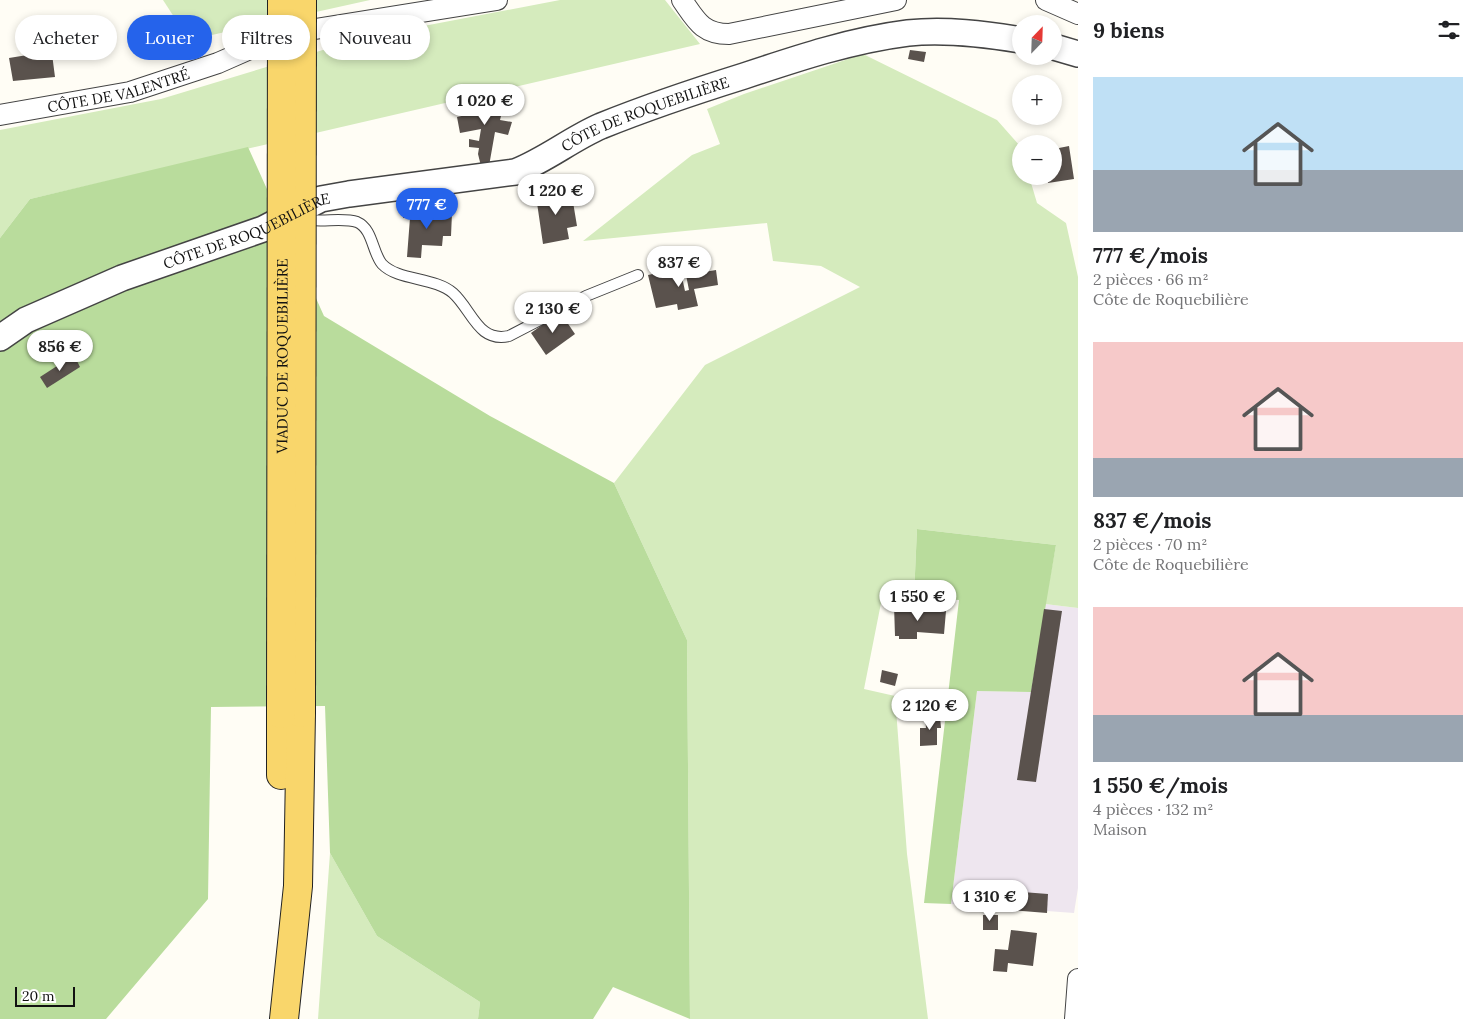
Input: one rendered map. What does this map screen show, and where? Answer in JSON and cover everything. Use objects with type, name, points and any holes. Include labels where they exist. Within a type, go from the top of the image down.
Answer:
[{"type":"main road","name":"VIADUC DE ROQUEBILIÈRE","points":[[282,0],[291,713]]},
{"type":"main road","name":"VIADUC DE ROQUEBILIÈRE","points":[[291,713],[302,0]]},
{"type":"main road","points":[[283,1019],[291,713]]},
{"type":"street","name":"CÔTE DE VALENTRÉ","points":[[0,115],[130,92],[218,63],[284,34],[497,0]]},
{"type":"street","points":[[682,0],[699,25],[716,34],[729,34],[896,0]]},
{"type":"street","points":[[1046,0],[1078,14]]},
{"type":"street","name":"CÔTE DE ROQUEBILIÈRE","points":[[0,338],[26,320],[122,278],[263,229],[322,199],[515,172],[538,163],[599,127],[650,107],[837,47],[909,33],[979,33],[1012,38]]},
{"type":"street","points":[[1062,49],[1078,54]]},
{"type":"street","points":[[1075,1019],[1078,979]]},
{"type":"lane","points":[[290,216],[311,221],[356,222],[365,227],[383,264],[400,273],[437,284],[452,292],[482,332],[500,338],[509,336],[586,296],[638,275]]},
{"type":"shaded area","points":[[1045,604],[1078,608],[1078,888],[1074,913],[951,904],[977,691],[1031,692]]},
{"type":"green space","points":[[163,0],[370,0],[302,15],[222,15],[222,33],[212,35],[212,15],[173,15]]},
{"type":"green space","points":[[560,0],[665,0],[700,44],[30,199],[0,238],[0,130],[161,99],[290,60],[310,60],[310,54],[320,51],[320,60],[430,60],[430,25]]},
{"type":"green space","points":[[863,54],[997,120],[1012,137],[1012,185],[1032,185],[1037,203],[1066,223],[1078,277],[1078,608],[1045,604],[1056,545],[917,529],[914,596],[882,598],[864,689],[895,696],[907,854],[928,1019],[690,1019],[687,640],[614,483],[705,365],[860,287],[821,266],[773,261],[767,223],[583,241],[692,155],[720,144],[707,109],[744,94]]},
{"type":"green space","points":[[248,147],[324,316],[490,416],[614,483],[687,640],[690,1019],[613,987],[593,1019],[478,1019],[480,1002],[377,936],[330,853],[325,706],[211,707],[208,899],[106,1019],[0,1019],[0,238],[30,199]]},
{"type":"green space","points":[[917,529],[1056,545],[1031,692],[977,691],[951,904],[924,903],[959,600],[914,596]]},
{"type":"green space","points":[[330,853],[377,936],[480,1002],[478,1019],[318,1019]]},
{"type":"building","points":[[910,50],[926,52],[924,62],[908,59]]},
{"type":"building","points":[[15,57],[15,60],[53,60],[55,77],[13,81],[9,58]]},
{"type":"building","points":[[498,94],[502,95],[501,104],[504,104],[500,120],[512,122],[508,135],[495,132],[489,166],[481,166],[478,154],[479,148],[469,147],[469,139],[479,141],[481,129],[460,133],[457,117],[475,113],[478,99],[485,101],[486,96],[497,99]]},
{"type":"building","points":[[1069,146],[1074,179],[1062,181],[1062,147]]},
{"type":"building","points":[[571,190],[577,226],[567,228],[569,239],[543,244],[536,196]]},
{"type":"building","points":[[412,211],[452,213],[451,236],[443,236],[442,246],[422,245],[421,258],[407,257],[410,218],[403,218],[404,213]]},
{"type":"building","points":[[680,268],[685,291],[689,290],[686,275],[716,270],[718,285],[694,289],[698,306],[678,310],[677,304],[656,308],[648,275]]},
{"type":"building","points":[[560,312],[575,334],[546,355],[531,333]]},
{"type":"building","points":[[74,355],[80,367],[47,388],[40,377]]},
{"type":"building","points":[[894,605],[902,605],[902,609],[946,611],[944,634],[917,632],[917,639],[899,639],[899,636],[895,636]]},
{"type":"building","points":[[1044,609],[1062,611],[1036,782],[1017,780]]},
{"type":"building","points":[[882,670],[898,674],[895,686],[880,682]]},
{"type":"building","points":[[925,716],[940,716],[941,728],[937,728],[937,745],[920,746],[920,728],[926,728]]},
{"type":"building","points":[[999,890],[1048,894],[1047,913],[996,909]]},
{"type":"building","points":[[983,915],[998,915],[998,930],[983,930]]},
{"type":"building","points":[[1011,930],[1037,933],[1033,966],[1008,963],[1007,972],[993,971],[995,949],[1008,950]]}]
